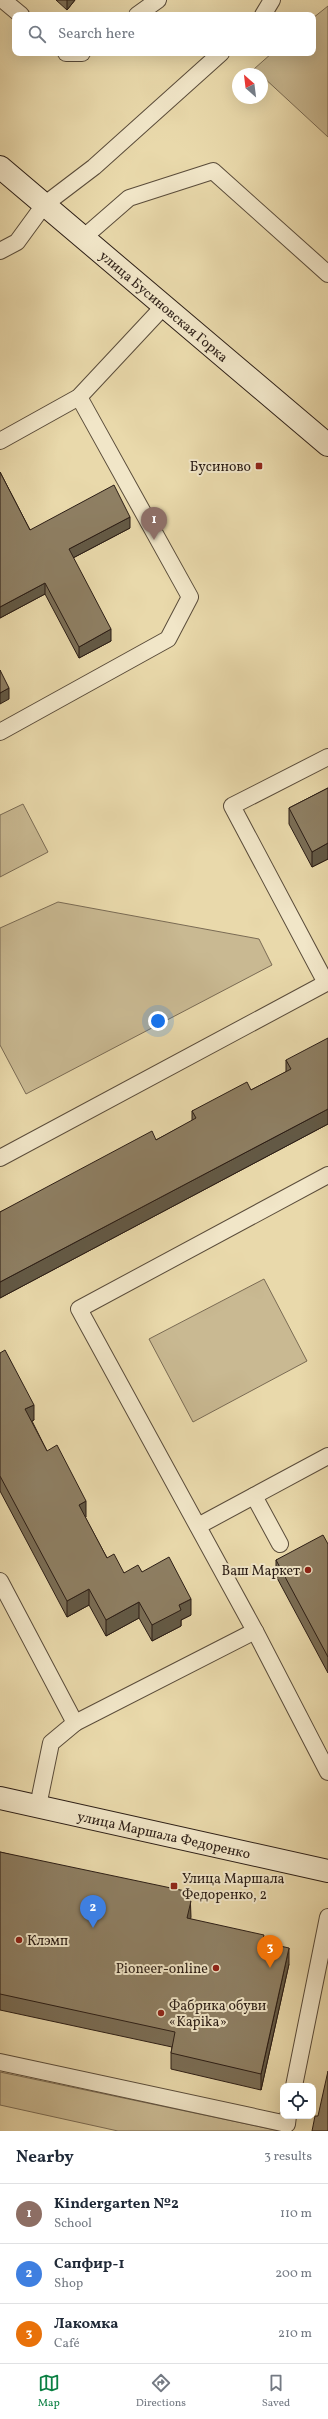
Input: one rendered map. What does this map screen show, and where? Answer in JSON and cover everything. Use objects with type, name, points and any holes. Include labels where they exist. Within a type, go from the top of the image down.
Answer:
[{"type":"street","name":"улица Бусиновская Горка","points":[[0,167],[328,445]]},
{"type":"street","name":"улица Маршала Федоренко","points":[[0,1798],[328,1871]]},
{"type":"lane","points":[[3,0],[17,12]]},
{"type":"lane","points":[[142,12],[158,0]]},
{"type":"lane","points":[[265,12],[272,0]]},
{"type":"lane","points":[[0,251],[17,242],[44,205],[94,167],[217,56]]},
{"type":"lane","points":[[82,238],[129,198],[213,171],[328,274]]},
{"type":"lane","points":[[0,441],[79,397],[164,306]]},
{"type":"lane","points":[[0,732],[168,639],[190,597],[79,397]]},
{"type":"lane","points":[[0,1158],[327,982],[232,806],[328,756]]},
{"type":"lane","points":[[328,1175],[80,1309],[255,1631],[328,1772]]},
{"type":"lane","points":[[198,1526],[328,1458]]},
{"type":"lane","points":[[254,1496],[280,1544]]},
{"type":"lane","points":[[0,1581],[75,1723]]},
{"type":"lane","points":[[38,1806],[51,1743],[75,1723],[255,1631]]},
{"type":"lane","points":[[295,2083],[328,1917]]},
{"type":"lane","points":[[0,2062],[287,2124],[288,2119]]},
{"type":"shaded area","points":[[328,6],[328,137],[268,82],[268,68],[255,68],[269,56],[316,56],[316,16]]},
{"type":"shaded area","points":[[23,804],[48,852],[0,877],[0,815]]},
{"type":"shaded area","points":[[58,902],[259,939],[272,965],[26,1094],[0,1045],[0,928]]},
{"type":"shaded area","points":[[264,1279],[307,1361],[193,1422],[149,1339]]},
{"type":"shaded area","points":[[0,2072],[280,2131],[118,2131],[0,2105]]},
{"type":"building","points":[[0,472],[30,530],[114,485],[130,517],[69,549],[111,629],[79,647],[45,583],[0,607]]},
{"type":"building","points":[[0,670],[9,688],[0,693]]},
{"type":"building","points":[[328,788],[328,843],[312,852],[289,808]]},
{"type":"building","points":[[328,1038],[328,1109],[0,1282],[0,1212],[152,1131],[156,1140],[196,1118],[192,1111],[247,1082],[251,1090],[291,1069],[286,1060]]},
{"type":"building","points":[[5,1350],[34,1405],[25,1409],[47,1451],[57,1445],[86,1501],[79,1505],[107,1558],[114,1554],[124,1573],[138,1565],[142,1572],[169,1557],[191,1599],[179,1605],[181,1610],[152,1625],[139,1602],[106,1620],[89,1589],[67,1601],[0,1476],[0,1353]]},
{"type":"building","points":[[323,1535],[328,1544],[328,1657],[276,1560]]},
{"type":"building","points":[[0,1852],[190,1892],[188,1900],[191,1901],[187,1918],[264,1935],[262,1942],[289,1948],[261,2074],[171,2053],[175,2032],[0,1994]]},
{"type":"building","points":[[328,2071],[328,2131],[312,2131],[314,2119],[316,2119],[316,2116],[318,2116]]},
{"type":"place","name":"Бусиново","points":[[259,466]]},
{"type":"place","name":"Kindergarten №2","points":[[154,540]]},
{"type":"place","name":"Ваш Маркет","points":[[308,1570]]},
{"type":"place","name":"Улица Маршала Федоренко, 2","points":[[174,1886]]},
{"type":"place","name":"Сапфир-1","points":[[93,1928]]},
{"type":"place","name":"Клэмп","points":[[19,1940]]},
{"type":"place","name":"Pioneer-online","points":[[216,1968]]},
{"type":"place","name":"Лакомка","points":[[270,1968]]},
{"type":"place","name":"Фабрика обуви «Kapika»","points":[[161,2013]]}]
